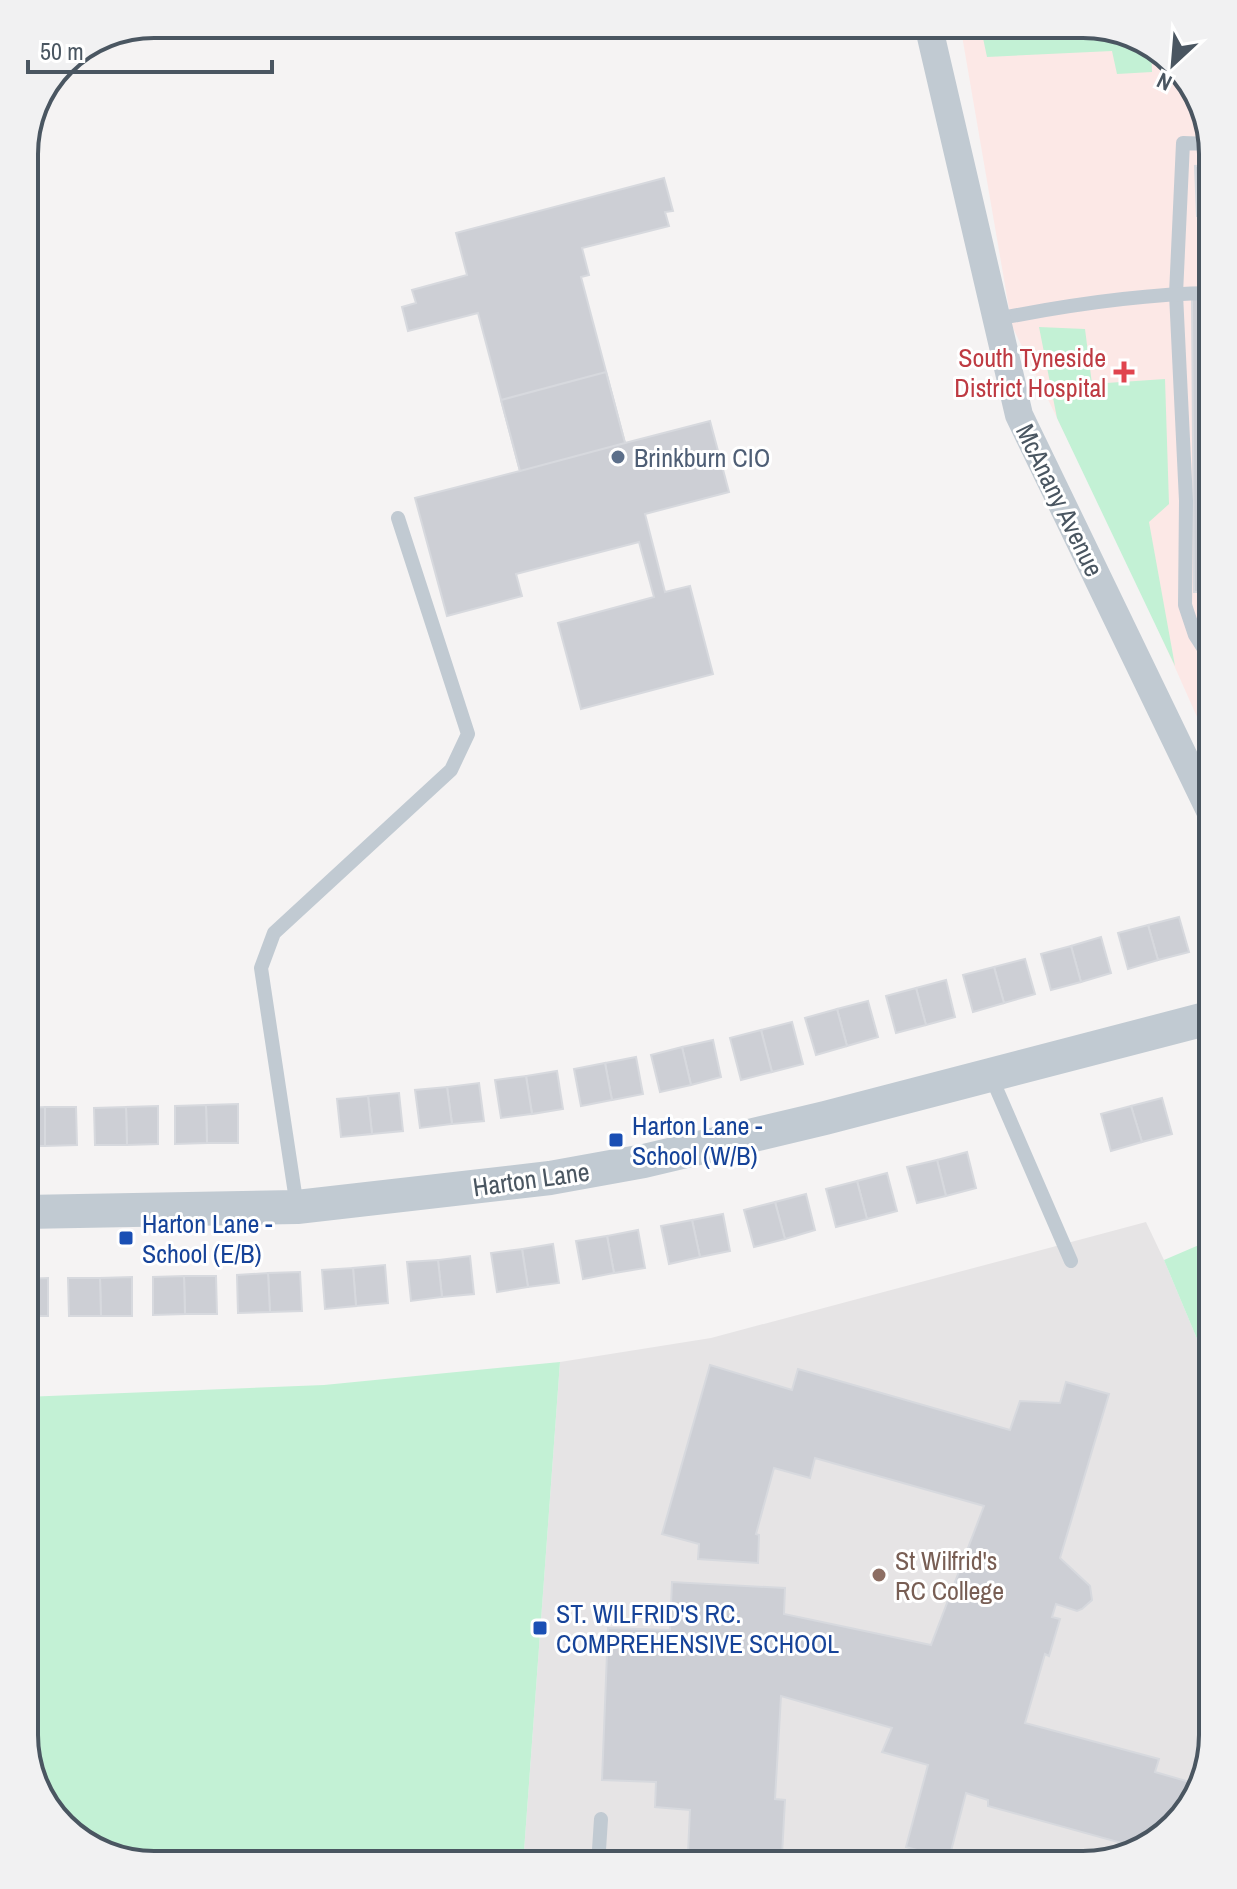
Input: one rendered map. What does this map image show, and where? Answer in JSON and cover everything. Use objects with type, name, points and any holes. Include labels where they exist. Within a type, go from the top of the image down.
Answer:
[{"type":"street","name":"McAnany Avenue","points":[[931,38],[1019,415],[1199,788]]},
{"type":"street","name":"Harton Lane","points":[[38,1212],[297,1207],[550,1178],[644,1161],[825,1118],[1199,1021]]},
{"type":"lane","points":[[1198,144],[1183,143],[1176,294],[1186,501],[1185,605],[1199,641]]},
{"type":"lane","points":[[997,319],[1199,293]]},
{"type":"lane","points":[[297,1207],[261,968],[274,933],[451,770],[468,734],[398,518]]},
{"type":"lane","points":[[990,1074],[1071,1261]]},
{"type":"lane","points":[[599,1851],[601,1819]]},
{"type":"shaded area","name":"South Tyneside District Hospital","points":[[962,38],[1090,38],[1120,44],[1133,50],[1133,104],[1187,104],[1195,124],[1199,154],[1199,721],[1134,575],[1012,326]]},
{"type":"shaded area","name":"St Wilfrid's RC College","points":[[1146,1222],[1199,1344],[1198,1750],[1190,1779],[1165,1817],[1127,1842],[1083,1851],[524,1851],[560,1362],[711,1338]]},
{"type":"green space","points":[[983,38],[1106,40],[1133,50],[1133,73],[1117,74],[1112,51],[987,57]]},
{"type":"green space","points":[[1039,327],[1085,329],[1092,384],[1165,379],[1169,504],[1149,522],[1175,666],[1057,418]]},
{"type":"green space","points":[[1199,1245],[1199,1344],[1164,1260]]},
{"type":"green space","points":[[560,1362],[524,1851],[131,1849],[83,1827],[62,1806],[47,1779],[38,1735],[38,1396],[324,1385]]},
{"type":"building","points":[[1195,166],[1199,166],[1199,216],[1197,216]]},
{"type":"building","name":"Brinkburn CIO","points":[[664,178],[673,211],[665,212],[669,226],[582,248],[589,275],[581,277],[625,443],[710,421],[729,492],[645,514],[665,592],[690,586],[713,674],[581,709],[558,623],[654,597],[639,542],[516,574],[522,596],[447,616],[415,498],[520,471],[478,313],[408,331],[402,307],[416,303],[412,290],[467,275],[456,233]]},
{"type":"building","points":[[1192,296],[1199,296],[1199,592],[1194,592]]},
{"type":"building","points":[[606,372],[625,443],[520,471],[501,400]]},
{"type":"building","points":[[1179,917],[1189,952],[1158,960],[1148,925]]},
{"type":"building","points":[[1148,925],[1158,960],[1128,969],[1118,933]]},
{"type":"building","points":[[1101,937],[1111,973],[1081,982],[1071,946]]},
{"type":"building","points":[[1071,946],[1081,982],[1051,990],[1041,954]]},
{"type":"building","points":[[1025,959],[1035,994],[1004,1003],[994,967]]},
{"type":"building","points":[[994,967],[1004,1003],[973,1012],[963,975]]},
{"type":"building","points":[[946,980],[955,1017],[926,1025],[916,988]]},
{"type":"building","points":[[916,988],[926,1025],[896,1033],[886,996]]},
{"type":"building","points":[[868,1001],[878,1037],[847,1046],[837,1009]]},
{"type":"building","points":[[837,1009],[847,1046],[816,1055],[805,1018]]},
{"type":"building","points":[[792,1022],[803,1064],[772,1072],[761,1030]]},
{"type":"building","points":[[761,1030],[772,1072],[741,1080],[730,1038]]},
{"type":"building","points":[[713,1040],[721,1077],[691,1085],[682,1047]]},
{"type":"building","points":[[682,1047],[691,1085],[660,1092],[651,1055]]},
{"type":"building","points":[[636,1057],[643,1094],[612,1100],[605,1063]]},
{"type":"building","points":[[605,1063],[612,1100],[581,1106],[574,1069]]},
{"type":"building","points":[[557,1071],[563,1109],[532,1114],[526,1076]]},
{"type":"building","points":[[526,1076],[532,1114],[501,1118],[495,1080]]},
{"type":"building","points":[[479,1083],[484,1121],[452,1124],[447,1087]]},
{"type":"building","points":[[447,1087],[452,1124],[420,1128],[415,1090]]},
{"type":"building","points":[[399,1093],[403,1131],[372,1134],[368,1096]]},
{"type":"building","points":[[368,1096],[372,1134],[341,1137],[337,1099]]},
{"type":"building","points":[[1162,1098],[1172,1134],[1142,1142],[1131,1106]]},
{"type":"building","points":[[238,1104],[238,1143],[207,1143],[206,1105]]},
{"type":"building","points":[[206,1105],[207,1143],[175,1144],[175,1106]]},
{"type":"building","points":[[158,1106],[158,1144],[127,1145],[126,1107]]},
{"type":"building","points":[[1131,1106],[1142,1142],[1111,1151],[1101,1114]]},
{"type":"building","points":[[38,1107],[45,1107],[45,1146],[38,1146]]},
{"type":"building","points":[[45,1107],[76,1107],[77,1145],[45,1146]]},
{"type":"building","points":[[126,1107],[127,1145],[95,1145],[94,1108]]},
{"type":"building","points":[[967,1152],[976,1188],[946,1196],[937,1160]]},
{"type":"building","points":[[937,1160],[946,1196],[917,1203],[907,1167]]},
{"type":"building","points":[[887,1173],[897,1211],[867,1219],[857,1181]]},
{"type":"building","points":[[857,1181],[867,1219],[836,1227],[826,1189]]},
{"type":"building","points":[[806,1194],[815,1230],[785,1239],[775,1202]]},
{"type":"building","points":[[775,1202],[785,1239],[754,1247],[744,1210]]},
{"type":"building","points":[[723,1214],[730,1251],[700,1257],[692,1220]]},
{"type":"building","points":[[692,1220],[700,1257],[669,1264],[661,1226]]},
{"type":"building","points":[[638,1230],[645,1268],[614,1273],[607,1236]]},
{"type":"building","points":[[607,1236],[614,1273],[583,1279],[576,1241]]},
{"type":"building","points":[[553,1244],[559,1283],[528,1287],[522,1249]]},
{"type":"building","points":[[522,1249],[528,1287],[497,1292],[491,1253]]},
{"type":"building","points":[[470,1256],[474,1294],[442,1297],[438,1260]]},
{"type":"building","points":[[438,1260],[442,1297],[411,1301],[407,1262]]},
{"type":"building","points":[[385,1265],[388,1303],[356,1306],[353,1268]]},
{"type":"building","points":[[353,1268],[356,1306],[325,1309],[322,1270]]},
{"type":"building","points":[[300,1272],[302,1311],[270,1312],[268,1273]]},
{"type":"building","points":[[268,1273],[270,1312],[238,1313],[237,1275]]},
{"type":"building","points":[[184,1276],[216,1276],[217,1314],[185,1314]]},
{"type":"building","points":[[184,1276],[185,1314],[153,1315],[153,1277]]},
{"type":"building","points":[[132,1277],[132,1316],[101,1316],[100,1278]]},
{"type":"building","points":[[38,1278],[48,1278],[48,1316],[38,1316]]},
{"type":"building","points":[[68,1278],[100,1278],[101,1316],[69,1316]]},
{"type":"building","points":[[710,1365],[792,1390],[798,1369],[1010,1430],[1020,1401],[1060,1403],[1066,1382],[1109,1394],[1060,1558],[1090,1586],[1092,1600],[1077,1611],[1056,1604],[1052,1617],[1060,1619],[1049,1656],[1045,1654],[1025,1723],[1159,1759],[1155,1772],[1189,1782],[1165,1817],[1154,1827],[1123,1843],[988,1806],[988,1800],[966,1793],[951,1851],[920,1851],[906,1847],[928,1765],[882,1752],[892,1728],[781,1696],[775,1799],[785,1800],[782,1851],[688,1851],[690,1810],[655,1807],[656,1782],[602,1780],[608,1628],[670,1630],[672,1582],[785,1588],[784,1614],[931,1645],[984,1506],[815,1458],[810,1478],[774,1468],[756,1534],[759,1535],[758,1563],[698,1559],[699,1544],[662,1534]]},
{"type":"place","name":"South Tyneside District Hospital","points":[[1124,372]]},
{"type":"place","name":"Brinkburn CIO","points":[[618,457]]},
{"type":"place","name":"Harton Lane - School (W/B)","points":[[616,1140]]},
{"type":"place","name":"Harton Lane - School (E/B)","points":[[126,1238]]},
{"type":"place","name":"St Wilfrid's RC College","points":[[879,1575]]},
{"type":"place","name":"ST. WILFRID'S RC. COMPREHENSIVE SCHOOL","points":[[540,1628]]}]
